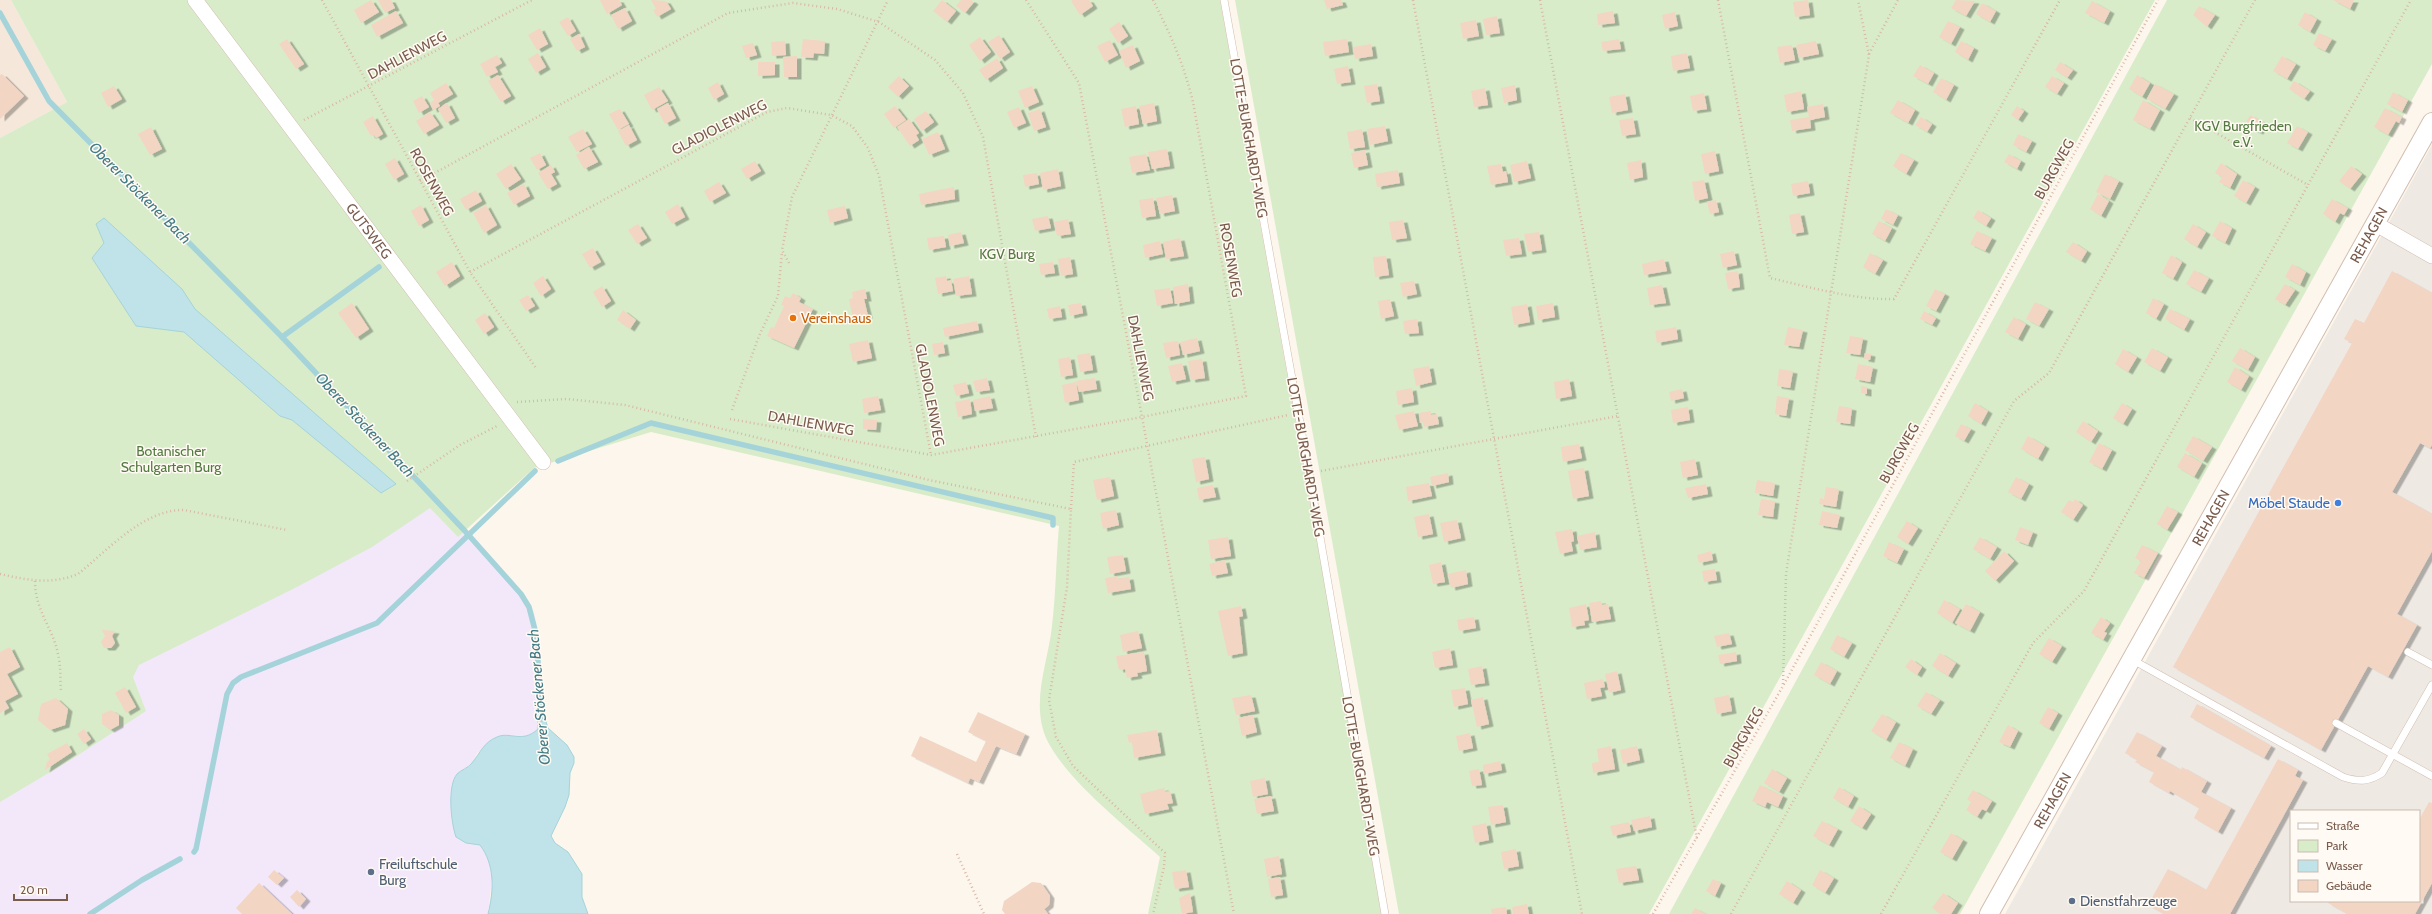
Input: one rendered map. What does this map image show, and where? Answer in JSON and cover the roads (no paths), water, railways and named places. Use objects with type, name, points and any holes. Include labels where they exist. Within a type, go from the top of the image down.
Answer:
[{"type":"street","name":"GUTSWEG","points":[[195,0],[293,128],[543,462]]},
{"type":"street","name":"REHAGEN","points":[[1989,914],[2432,122]]},
{"type":"street","points":[[2376,224],[2432,256]]},
{"type":"lane","name":"LOTTE-BURGHARDT-WEG","points":[[1224,0],[1309,474],[1385,914]]},
{"type":"lane","points":[[2408,652],[2432,666]]},
{"type":"lane","points":[[2131,658],[2343,777],[2358,782],[2372,780],[2382,773],[2432,685]]},
{"type":"lane","points":[[2336,723],[2432,776]]},
{"type":"water","points":[[104,218],[182,289],[195,309],[396,484],[381,493],[292,420],[280,416],[184,332],[136,326],[92,258],[104,243],[96,224]]},
{"type":"water","points":[[543,712],[548,728],[567,745],[574,757],[574,763],[570,773],[569,795],[551,836],[555,843],[568,852],[582,874],[582,897],[588,914],[488,914],[492,887],[491,869],[485,853],[480,845],[466,843],[456,837],[451,805],[452,787],[457,774],[470,765],[485,745],[497,737],[507,735],[521,737],[527,736],[538,729],[537,713]]},
{"type":"waterway","name":"Oberer Stöckener Bach","points":[[0,13],[49,101],[282,337],[464,530],[521,594],[529,607],[536,634],[542,719]]},
{"type":"waterway","points":[[282,337],[379,267]]},
{"type":"waterway","points":[[558,461],[651,423],[1053,518],[1053,525]]},
{"type":"waterway","points":[[194,852],[196,849],[227,694],[233,683],[241,677],[377,623],[535,471]]},
{"type":"waterway","points":[[90,914],[142,880],[180,859]]},
{"type":"place","name":"Vereinshaus","points":[[793,318]]},
{"type":"place","name":"Möbel Staude","points":[[2338,503]]},
{"type":"place","name":"Freiluftschule Burg","points":[[371,872]]},
{"type":"place","name":"Dienstfahrzeuge","points":[[2072,901]]},
{"type":"park label","name":"KGV Burgfrieden e.V.","points":[[2243,134]]},
{"type":"park label","name":"KGV Burg","points":[[1007,254]]},
{"type":"park label","name":"Botanischer Schulgarten Burg","points":[[171,460]]}]
